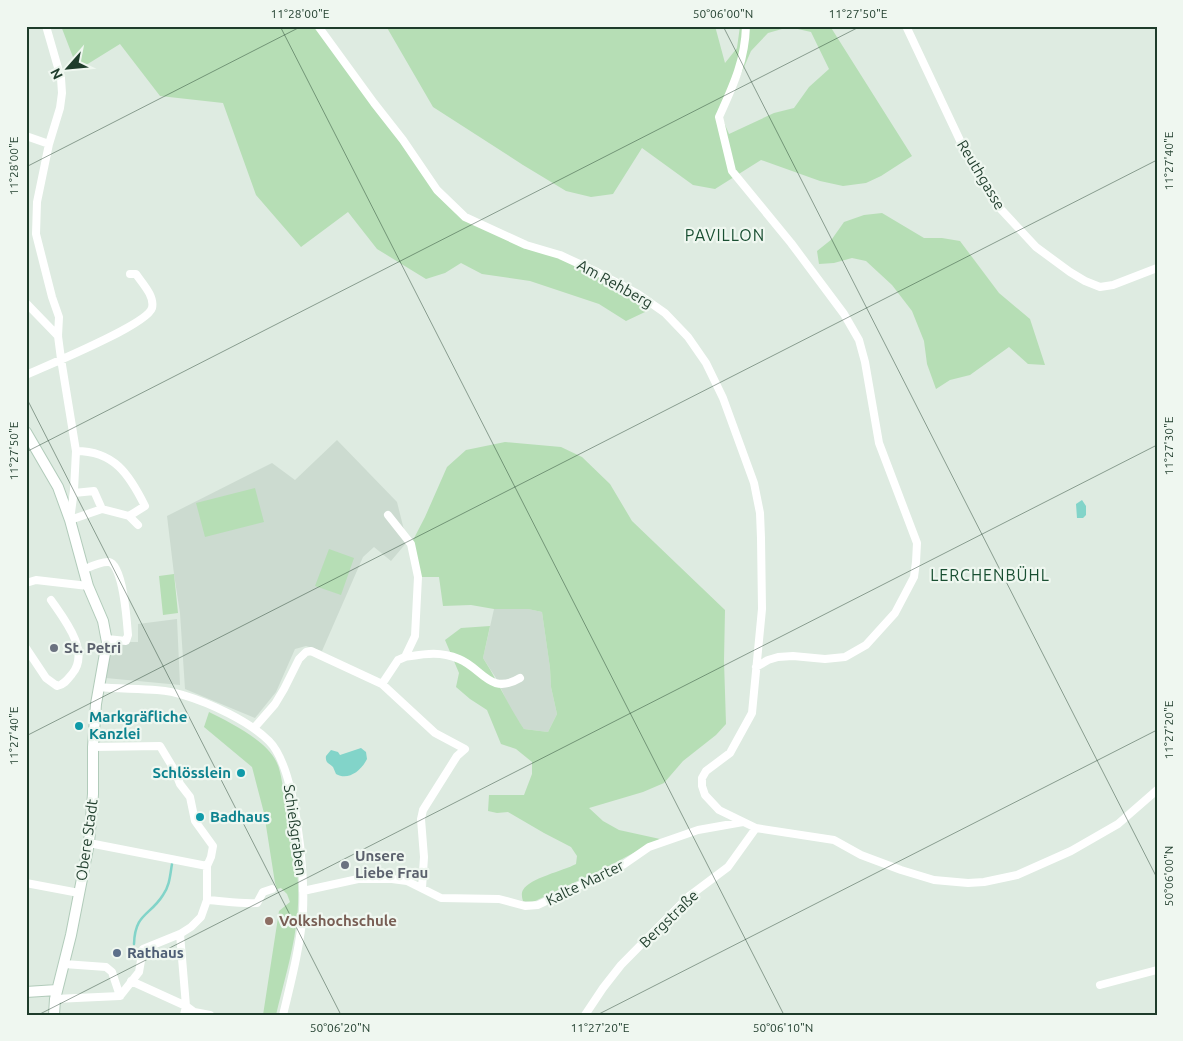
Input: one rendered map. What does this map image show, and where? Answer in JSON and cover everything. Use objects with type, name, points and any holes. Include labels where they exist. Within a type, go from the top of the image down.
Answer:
[{"type":"street","points":[[46,26],[61,78],[62,93],[37,202],[36,224],[38,244],[59,317],[58,336],[76,451],[74,492],[70,520]]},
{"type":"street","name":"Am Rehberg","points":[[318,26],[374,103],[404,140],[437,190],[465,217],[526,245],[560,255],[638,294],[665,313],[688,337],[706,363],[738,437],[754,483],[760,513],[762,609],[752,713],[730,753],[706,771],[702,778],[702,786],[709,801],[719,810],[745,823]]},
{"type":"street","points":[[746,26],[739,71],[730,96],[719,117],[732,171],[791,243],[844,314],[859,340],[865,362],[879,443],[917,543],[914,577],[895,613],[866,645],[845,657],[825,659],[793,656],[778,657],[756,667]]},
{"type":"street","name":"Reuthgasse","points":[[906,26],[965,151],[996,204],[1036,248],[1070,272],[1100,287],[1113,285],[1157,268]]},
{"type":"street","points":[[26,136],[49,144]]},
{"type":"street","points":[[26,374],[74,355],[149,315],[152,303],[150,296],[136,274],[130,274]]},
{"type":"street","points":[[26,303],[58,336]]},
{"type":"street","points":[[26,432],[58,487],[70,520],[83,570],[88,586],[103,621],[107,639],[126,640],[128,635],[123,588],[114,564],[103,562],[83,570]]},
{"type":"street","points":[[76,451],[90,451],[109,459],[122,468],[145,506],[129,516]]},
{"type":"street","points":[[58,487],[74,492],[94,491],[102,509]]},
{"type":"street","points":[[70,520],[102,509],[129,516],[138,525]]},
{"type":"street","points":[[388,514],[411,544],[418,577],[415,636],[405,657]]},
{"type":"street","points":[[26,583],[36,580],[88,586]]},
{"type":"street","points":[[26,648],[46,678],[57,686],[62,685],[78,668],[80,652],[65,621],[51,600]]},
{"type":"street","name":"Obere Stadt","points":[[54,1015],[56,995],[80,893],[89,843],[93,794],[93,747],[96,704],[106,654],[107,639]]},
{"type":"street","points":[[254,728],[275,704],[299,659],[306,652],[317,652],[382,684],[435,733],[465,749],[457,756],[423,810],[421,820],[424,858],[422,888]]},
{"type":"street","points":[[382,684],[398,660],[432,652],[460,659],[494,684],[512,683],[520,678]]},
{"type":"street","name":"Schießgraben","points":[[99,687],[182,694],[208,704],[254,728],[271,742],[281,758],[291,786],[300,843],[303,891],[301,925],[283,1015]]},
{"type":"street","points":[[93,747],[160,746],[175,770],[180,784],[190,797],[195,821],[213,846],[207,866],[207,900],[201,917],[180,934],[143,949],[139,972],[120,996]]},
{"type":"street","points":[[745,823],[756,828],[834,840],[861,855],[934,880],[968,883],[984,882],[1017,876],[1071,851],[1118,824],[1157,790]]},
{"type":"street","name":"Kalte Marter","points":[[303,891],[378,878],[408,881],[441,898],[499,899],[525,906],[538,905],[623,865],[649,847],[698,830],[745,823]]},
{"type":"street","name":"Bergstraße","points":[[586,1015],[602,988],[621,965],[688,897],[728,868],[756,828]]},
{"type":"street","points":[[89,843],[207,866]]},
{"type":"street","points":[[26,883],[80,893]]},
{"type":"street","points":[[207,900],[238,904],[257,903],[263,892],[272,889]]},
{"type":"street","points":[[180,934],[186,1006],[184,1015]]},
{"type":"street","points":[[64,964],[106,968],[112,972],[120,996]]},
{"type":"street","points":[[1100,985],[1157,970]]},
{"type":"street","points":[[132,981],[186,1006],[194,1012],[210,1015]]},
{"type":"street","points":[[26,992],[56,995],[120,996]]},
{"type":"shaded area","points":[[337,440],[397,502],[407,542],[391,561],[374,547],[363,557],[322,651],[306,646],[295,649],[276,692],[255,718],[185,689],[180,613],[167,516],[272,463],[295,480]]},
{"type":"shaded area","points":[[494,609],[528,609],[542,612],[551,687],[557,714],[548,732],[524,729],[513,714],[496,678],[483,658]]},
{"type":"shaded area","points":[[177,619],[180,685],[106,678],[110,642],[138,642],[138,624]]},
{"type":"green space","points":[[61,26],[318,26],[437,190],[465,217],[560,255],[647,301],[645,312],[626,321],[599,304],[530,281],[482,274],[461,263],[445,273],[426,279],[377,249],[348,212],[301,247],[256,195],[223,103],[160,96],[120,44],[78,70]]},
{"type":"green space","points":[[386,26],[715,26],[725,63],[737,48],[740,26],[830,26],[912,156],[881,176],[866,183],[843,186],[820,181],[761,160],[715,189],[693,185],[642,148],[613,194],[591,197],[566,191],[433,107]],"holes":[[[789,27],[811,32],[829,69],[809,87],[794,108],[774,113],[729,134],[722,118],[751,51],[768,33]]]},
{"type":"green space","points":[[882,213],[924,238],[960,241],[999,293],[1030,319],[1045,365],[1028,364],[1009,347],[970,375],[950,380],[936,389],[927,364],[924,341],[912,311],[892,285],[866,261],[852,258],[834,263],[819,264],[817,251],[832,239],[844,222],[864,215]]},
{"type":"green space","points":[[505,442],[561,447],[582,457],[610,484],[632,521],[725,610],[726,724],[716,735],[683,761],[664,783],[643,792],[589,808],[603,821],[619,830],[660,839],[605,868],[533,902],[523,901],[523,890],[539,878],[576,864],[577,856],[571,847],[508,812],[497,813],[488,811],[489,795],[524,795],[532,774],[532,762],[516,749],[501,744],[487,710],[456,687],[459,673],[445,640],[461,628],[490,626],[483,658],[524,729],[548,732],[557,714],[551,687],[542,612],[528,609],[494,609],[471,605],[443,606],[439,577],[418,577],[411,544],[447,467],[466,450]]},
{"type":"green space","points":[[255,488],[264,522],[205,537],[196,503]]},
{"type":"green space","points":[[329,549],[354,558],[341,595],[315,586]]},
{"type":"green space","points":[[174,574],[178,613],[163,615],[159,576]]},
{"type":"green space","points":[[209,712],[246,732],[264,746],[276,761],[281,776],[295,850],[298,880],[298,911],[290,959],[276,1015],[263,1015],[279,911],[290,902],[287,894],[281,888],[277,889],[275,883],[264,813],[252,767],[204,727]]},
{"type":"water","points":[[1082,500],[1086,506],[1086,515],[1083,518],[1077,518],[1076,504]]},
{"type":"water","points":[[361,748],[366,752],[367,759],[354,774],[341,776],[336,774],[333,767],[326,760],[326,756],[331,750],[338,752],[340,755]]},
{"type":"waterway","points":[[134,944],[140,920],[158,902],[167,887],[172,864]]},
{"type":"place","name":"St. Petri","points":[[54,648]]},
{"type":"place","name":"Markgräfliche Kanzlei","points":[[79,726]]},
{"type":"place","name":"Schlösslein","points":[[241,773]]},
{"type":"place","name":"Badhaus","points":[[200,817]]},
{"type":"place","name":"Unsere Liebe Frau","points":[[345,865]]},
{"type":"place","name":"Volkshochschule","points":[[269,921]]},
{"type":"place","name":"Rathaus","points":[[117,953]]},
{"type":"district","name":"PAVILLON","points":[[725,235]]},
{"type":"district","name":"LERCHENBÜHL","points":[[990,575]]}]
